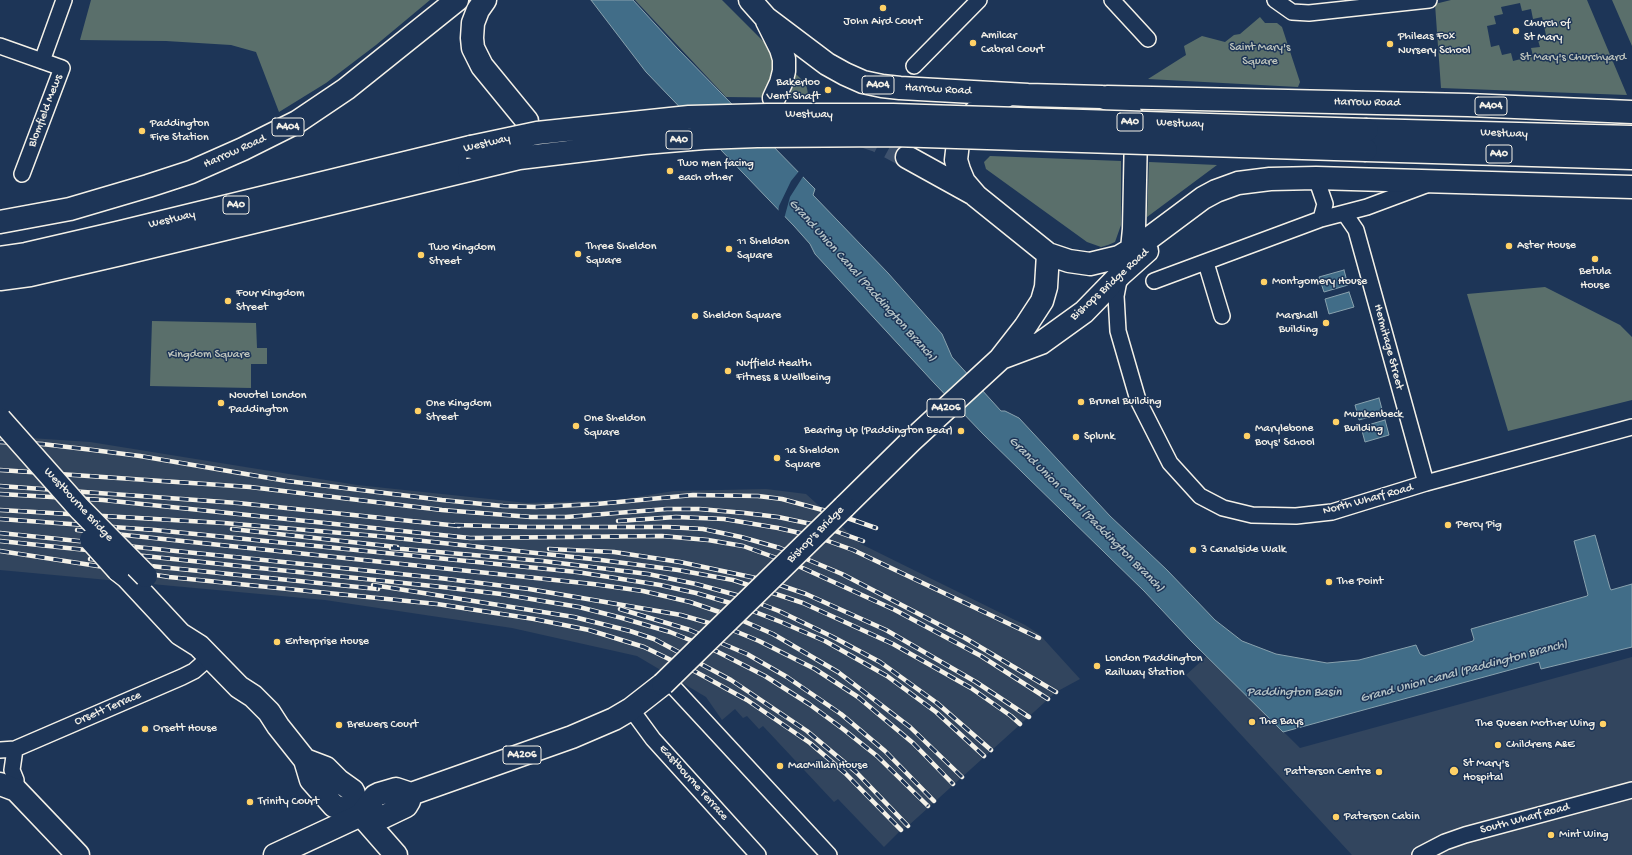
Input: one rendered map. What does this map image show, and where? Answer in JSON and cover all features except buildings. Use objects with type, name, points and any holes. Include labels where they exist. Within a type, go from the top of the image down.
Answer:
[{"type":"main road","name":"Harrow Road","points":[[0,222],[70,209],[148,186],[191,172],[250,146],[297,122],[346,89],[457,0]]},
{"type":"main road","points":[[485,0],[478,10],[474,23],[472,38],[473,48],[482,66],[517,111],[527,121]]},
{"type":"main road","name":"Harrow Road","points":[[750,0],[766,18],[827,64],[863,82],[882,86],[1010,94],[1468,105],[1632,112]]},
{"type":"main road","name":"Harrow Road","points":[[731,127],[748,121],[769,104],[781,83],[784,71],[784,59],[781,49],[766,18]]},
{"type":"main road","points":[[976,196],[964,182],[956,160],[958,143],[962,131],[969,119],[978,109],[1010,94]]},
{"type":"main road","points":[[1102,97],[1117,102],[1127,108],[1134,120],[1136,133],[1134,230],[1130,250]]},
{"type":"main road","name":"Westway","points":[[0,258],[26,254],[117,233],[537,133],[682,118],[767,115],[893,115],[1366,140],[1632,158]]},
{"type":"main road","name":"Westway","points":[[0,279],[30,275],[121,254],[519,158],[644,142],[742,136],[892,135],[1366,140],[1632,138]]},
{"type":"main road","points":[[907,157],[976,196],[1048,254],[1069,261],[1090,264],[1112,259],[1130,250],[1144,242],[1216,191],[1238,183],[1270,179],[1316,178],[1632,187]]},
{"type":"main road","name":"Bishops Bridge Road","points":[[1000,359],[1040,343],[1084,312],[1120,275],[1143,255],[1189,209]]},
{"type":"main road","name":"A4206","points":[[1120,275],[1130,250]]},
{"type":"main road","name":"A4206","points":[[1000,359],[1025,327],[1042,301],[1046,287],[1048,254]]},
{"type":"main road","name":"Bishop's Bridge","points":[[631,709],[665,682],[836,516],[910,441],[1000,359]]},
{"type":"main road","name":"Westbourne Bridge","points":[[0,419],[79,508],[146,576],[146,589]]},
{"type":"main road","name":"Westbourne Bridge","points":[[0,439],[118,570],[146,589]]},
{"type":"main road","points":[[146,589],[180,634],[204,651],[239,686],[253,696],[269,712],[278,726],[306,760],[311,780],[334,806],[361,815],[396,855]]},
{"type":"main road","name":"A4206","points":[[275,855],[361,815],[375,796],[379,794],[396,789],[411,794],[572,737],[614,719],[631,709]]},
{"type":"main road","points":[[8,787],[78,855]]},
{"type":"street","name":"Blomfield Mews","points":[[42,61],[64,0]]},
{"type":"street","points":[[914,66],[979,0]]},
{"type":"street","points":[[1112,0],[1148,39]]},
{"type":"street","points":[[1275,0],[1292,12],[1309,13],[1429,0]]},
{"type":"street","name":"Blomfield Mews","points":[[0,46],[62,68],[22,174]]},
{"type":"street","points":[[1316,178],[1324,204],[1321,219]]},
{"type":"street","points":[[1154,281],[1206,263],[1321,219],[1345,214],[1367,207],[1435,181]]},
{"type":"street","name":"Hermitage Street","points":[[1345,214],[1356,230],[1426,483]]},
{"type":"street","points":[[1206,263],[1222,316]]},
{"type":"street","name":"North Wharf Road","points":[[1120,275],[1116,296],[1118,331],[1138,400],[1170,463],[1200,496],[1224,508],[1252,515],[1296,516],[1332,512],[1426,483],[1632,427]]},
{"type":"street","name":"Orsett Terrace","points":[[0,750],[15,749],[182,677],[194,671],[204,651]]},
{"type":"street","points":[[665,682],[828,855]]},
{"type":"street","name":"Eastbourne Terrace","points":[[631,709],[653,739],[751,853]]},
{"type":"street","points":[[8,787],[16,780],[12,770],[15,749]]},
{"type":"street","name":"South Wharf Road","points":[[1420,855],[1444,842],[1465,835],[1632,790]]},
{"type":"shaded area","points":[[0,436],[90,442],[357,485],[527,503],[617,500],[674,491],[766,489],[806,494],[861,544],[1025,625],[1039,634],[1080,679],[1056,692],[908,826],[901,830],[884,847],[838,799],[834,802],[763,726],[759,729],[747,716],[743,718],[735,709],[722,720],[706,697],[637,656],[512,628],[325,600],[0,570]]},
{"type":"shaded area","name":"St Mary's Hospital","points":[[1207,656],[1300,748],[1632,657],[1632,855],[1352,855],[1186,675]]},
{"type":"green space","points":[[91,0],[430,0],[376,45],[326,83],[279,112],[256,52],[231,45],[166,41],[80,40]]},
{"type":"green space","points":[[635,0],[722,0],[806,84],[809,98],[726,97]]},
{"type":"green space","name":"St Mary's Churchyard","points":[[1451,0],[1587,0],[1627,95],[1441,88],[1435,4]],"holes":[[[1520,3],[1522,11],[1531,9],[1533,19],[1542,17],[1546,35],[1537,37],[1540,47],[1531,48],[1533,56],[1513,61],[1511,53],[1502,55],[1499,45],[1491,47],[1487,26],[1496,24],[1494,16],[1503,14],[1501,7]]]},
{"type":"green space","points":[[1612,0],[1632,0],[1632,46]]},
{"type":"green space","name":"Saint Mary's Square","points":[[1260,17],[1265,23],[1277,23],[1282,27],[1300,82],[1298,87],[1148,79],[1186,55],[1184,46],[1202,36],[1225,42],[1234,35],[1240,34]]},
{"type":"green space","points":[[990,156],[1121,161],[1121,225],[1115,242],[1101,247],[1087,242],[986,169],[984,162]]},
{"type":"green space","points":[[1149,162],[1217,165],[1147,217]]},
{"type":"green space","points":[[1545,287],[1620,325],[1632,337],[1632,400],[1508,431],[1467,294]]},
{"type":"green space","name":"Kingdom Square","points":[[152,321],[256,323],[257,348],[267,348],[267,364],[251,364],[251,388],[150,386]]},
{"type":"water","points":[[591,0],[633,0],[677,48],[815,189],[813,195],[888,273],[942,334],[952,357],[1001,411],[1005,411],[1019,418],[1110,516],[1167,570],[1215,620],[1242,641],[1276,654],[1327,663],[1359,660],[1416,645],[1420,654],[1424,656],[1473,641],[1474,639],[1471,629],[1587,596],[1588,595],[1574,541],[1595,535],[1611,590],[1632,584],[1632,647],[1541,669],[1539,662],[1283,732],[1191,641],[1144,591],[983,434],[935,384],[815,254],[810,244],[794,226],[646,72]]},
{"type":"water","points":[[1344,270],[1348,285],[1324,292],[1319,277]]},
{"type":"water","points":[[1349,292],[1354,307],[1329,314],[1325,299]]},
{"type":"water","points":[[1379,398],[1383,413],[1359,420],[1355,405]]},
{"type":"water","points":[[1385,420],[1389,435],[1365,442],[1361,427]]},
{"type":"pier","points":[[800,170],[804,175],[790,197],[784,219],[778,213],[779,206],[791,181]]},
{"type":"tunnel","points":[[859,135],[877,141],[907,157]]},
{"type":"tunnel","points":[[506,151],[574,139]]},
{"type":"railway","points":[[0,442],[42,444],[93,450],[140,456],[287,481],[503,506],[536,507],[597,504],[693,495],[758,496],[782,499],[830,512],[876,528]]},
{"type":"railway","points":[[0,470],[250,487],[442,510],[531,517],[566,517],[667,509],[699,509],[778,517],[821,526],[863,541]]},
{"type":"railway","points":[[0,486],[238,503],[459,526]]},
{"type":"railway","points":[[0,494],[103,500],[470,538],[662,536],[708,540],[743,546],[796,565],[895,610],[981,656],[1048,699]]},
{"type":"railway","points":[[0,510],[224,523],[377,536],[601,560],[678,570],[733,580],[803,603],[893,644],[971,688],[1020,724]]},
{"type":"railway","points":[[618,521],[676,517],[724,519],[778,528],[817,537],[853,550],[1039,638]]},
{"type":"railway","points":[[0,519],[155,530],[577,572],[660,585],[696,593],[737,605],[825,641],[887,676],[936,712],[984,756]]},
{"type":"railway","points":[[455,525],[528,527],[668,527],[703,529],[741,537],[780,548],[842,574],[965,638],[1056,692]]},
{"type":"railway","points":[[232,529],[397,547]]},
{"type":"railway","points":[[77,530],[593,584],[643,591],[690,602],[734,617],[773,634],[838,672],[910,727],[962,777]]},
{"type":"railway","points":[[0,533],[439,578],[529,589],[681,615],[730,629],[759,641],[815,669],[858,697],[913,743],[953,784]]},
{"type":"railway","points":[[0,541],[501,594],[579,607],[622,618],[670,632],[710,648],[765,676],[809,704],[877,756],[928,806]]},
{"type":"railway","points":[[391,548],[543,561],[648,574],[696,584],[740,596],[779,611],[880,662],[937,703],[991,750]]},
{"type":"railway","points":[[549,549],[614,552],[680,562],[765,580],[806,594],[886,630],[976,682],[1029,717]]},
{"type":"railway","points":[[0,551],[169,577],[437,604],[534,619],[589,630],[644,647],[696,672],[747,700],[810,743],[845,773],[901,830]]},
{"type":"railway","points":[[90,559],[378,589]]},
{"type":"railway","points":[[373,585],[574,617],[630,631],[654,639],[731,680],[807,731],[856,772],[908,826]]},
{"type":"railway","points":[[620,609],[690,630],[747,654],[787,677],[841,714],[885,751],[934,801]]},
{"type":"place","name":"John Aird Court","points":[[883,8]]},
{"type":"place","name":"Church of St Mary","points":[[1516,31]]},
{"type":"place","name":"Amilcar Cabral Court","points":[[973,43]]},
{"type":"place","name":"Phileas Fox Nursery School","points":[[1390,44]]},
{"type":"place","name":"Bakerloo Vent Shaft","points":[[828,90]]},
{"type":"place","name":"Paddington Fire Station","points":[[142,131]]},
{"type":"place","name":"Two men facing each other","points":[[670,171]]},
{"type":"place","name":"Aster House","points":[[1509,246]]},
{"type":"place","name":"11 Sheldon Square","points":[[729,249]]},
{"type":"place","name":"Three Sheldon Square","points":[[578,254]]},
{"type":"place","name":"Two Kingdom Street","points":[[421,255]]},
{"type":"place","name":"Betula House","points":[[1595,259]]},
{"type":"place","name":"Montgomery House","points":[[1264,282]]},
{"type":"place","name":"Four Kingdom Street","points":[[228,301]]},
{"type":"place","name":"Sheldon Square","points":[[695,316]]},
{"type":"place","name":"Marshall Building","points":[[1326,323]]},
{"type":"place","name":"Nuffield Health Fitness & Wellbeing","points":[[728,371]]},
{"type":"place","name":"Brunel Building","points":[[1081,402]]},
{"type":"place","name":"Novotel London Paddington","points":[[221,403]]},
{"type":"place","name":"One Kingdom Street","points":[[418,411]]},
{"type":"place","name":"Munkenbeck Building","points":[[1336,422]]},
{"type":"place","name":"One Sheldon Square","points":[[576,426]]},
{"type":"place","name":"Bearing Up (Paddington Bear)","points":[[961,431]]},
{"type":"place","name":"Marylebone Boys' School","points":[[1247,436]]},
{"type":"place","name":"Splunk","points":[[1076,437]]},
{"type":"place","name":"1a Sheldon Square","points":[[777,458]]},
{"type":"place","name":"Percy Pig","points":[[1448,525]]},
{"type":"place","name":"3 Canalside Walk","points":[[1193,550]]},
{"type":"place","name":"The Point","points":[[1329,582]]},
{"type":"place","name":"Enterprise House","points":[[277,642]]},
{"type":"place","name":"London Paddington Railway Station","points":[[1097,666]]},
{"type":"place","name":"The Bays","points":[[1252,722]]},
{"type":"place","name":"The Queen Mother Wing","points":[[1603,724]]},
{"type":"place","name":"Brewers Court","points":[[339,725]]},
{"type":"place","name":"Orsett House","points":[[145,729]]},
{"type":"place","name":"Childrens A&E","points":[[1498,745]]},
{"type":"place","name":"MacMillan House","points":[[780,766]]},
{"type":"place","name":"St Mary's Hospital","points":[[1454,771]]},
{"type":"place","name":"Patterson Centre","points":[[1379,772]]},
{"type":"place","name":"Trinity Court","points":[[250,802]]},
{"type":"place","name":"Paterson Cabin","points":[[1336,817]]},
{"type":"place","name":"Mint Wing","points":[[1551,835]]},
{"type":"water label","name":"Grand Union Canal (Paddington Branch)","points":[[862,281]]},
{"type":"water label","name":"Grand Union Canal (Paddington Branch)","points":[[1086,515]]},
{"type":"water label","name":"Grand Union Canal (Paddington Branch)","points":[[1464,672]]},
{"type":"water label","name":"Paddington Basin","points":[[1294,693]]}]
